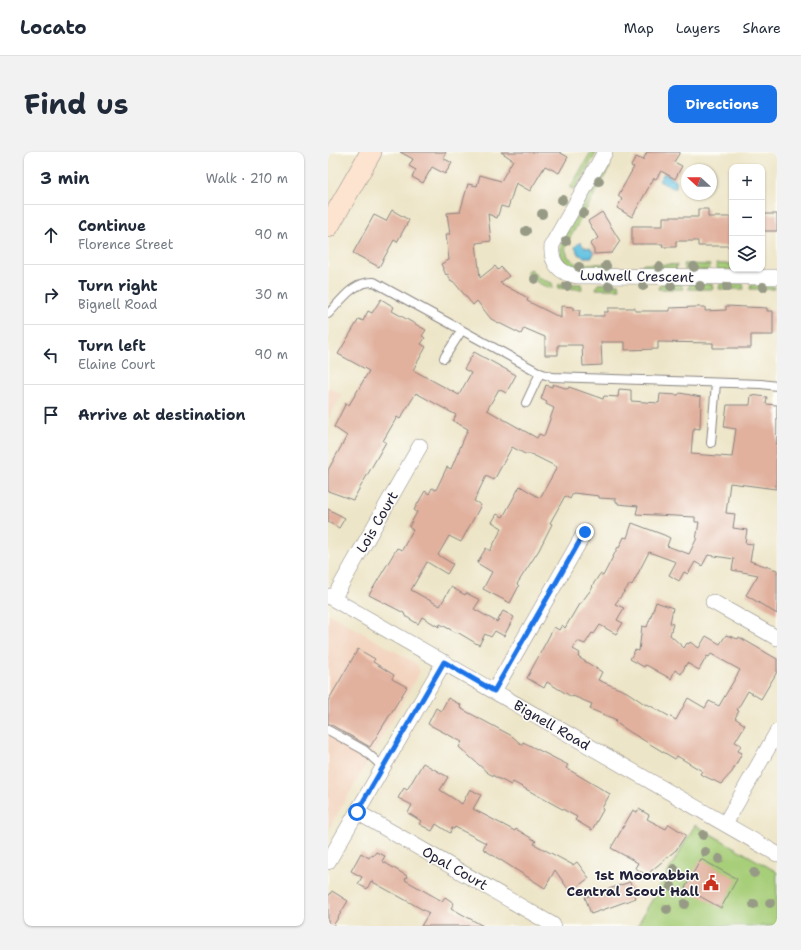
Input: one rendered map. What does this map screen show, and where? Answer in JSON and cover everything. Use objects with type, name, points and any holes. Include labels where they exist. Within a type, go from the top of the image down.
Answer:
[{"type":"main road","points":[[328,227],[371,152]]},
{"type":"street","name":"Ludwell Crescent","points":[[605,152],[552,245],[552,260],[561,270],[578,276],[777,277]]},
{"type":"street","name":"Lois Court","points":[[330,597],[420,446]]},
{"type":"street","points":[[494,691],[585,532]]},
{"type":"street","name":"Bignell Road","points":[[330,597],[777,854]]},
{"type":"street","points":[[712,602],[777,638]]},
{"type":"street","points":[[328,862],[444,662]]},
{"type":"street","points":[[725,824],[777,732]]},
{"type":"street","name":"Opal Court","points":[[357,812],[553,925]]},
{"type":"lane","points":[[328,314],[354,288],[364,283],[374,282],[540,373],[552,377],[777,386]]},
{"type":"lane","points":[[444,358],[462,330]]},
{"type":"lane","points":[[526,403],[540,373]]},
{"type":"lane","points":[[711,442],[716,383]]},
{"type":"lane","points":[[328,730],[364,750],[383,767]]},
{"type":"shaded area","points":[[328,387],[342,395],[328,419]]},
{"type":"shaded area","points":[[328,613],[417,664],[420,672],[328,830]]},
{"type":"green space","points":[[591,152],[597,152],[575,189],[570,188]]},
{"type":"green space","points":[[607,165],[610,167],[565,248],[568,257],[577,264],[613,264],[609,269],[583,269],[574,267],[567,264],[563,259],[561,251],[562,240]]},
{"type":"green space","points":[[642,264],[677,265],[675,270],[644,270]]},
{"type":"green space","points":[[683,264],[710,265],[708,270],[685,270]]},
{"type":"green space","points":[[716,264],[729,264],[729,270],[718,270]]},
{"type":"green space","points":[[530,269],[540,279],[552,283],[553,288],[545,286],[535,280],[526,272]]},
{"type":"green space","points":[[559,284],[581,284],[582,289],[558,288]]},
{"type":"green space","points":[[598,284],[618,284],[620,289],[596,289]]},
{"type":"green space","points":[[660,284],[681,284],[683,289],[658,289]]},
{"type":"green space","points":[[690,284],[712,284],[713,289],[688,289]]},
{"type":"green space","points":[[720,284],[743,284],[744,289],[719,289]]},
{"type":"green space","points":[[751,285],[773,285],[775,289],[750,289]]},
{"type":"green space","points":[[695,825],[777,872],[777,926],[637,926]]},
{"type":"water","points":[[664,173],[676,181],[676,187],[672,188],[659,181]]},
{"type":"water","points":[[580,242],[584,247],[590,248],[594,253],[592,257],[584,257],[578,254],[575,247]]},
{"type":"building","points":[[400,152],[446,152],[443,158],[452,163],[445,174],[432,167],[423,183],[412,177],[416,170],[409,166],[413,159]]},
{"type":"building","points":[[501,152],[559,152],[568,157],[559,173],[545,166],[530,191],[516,183],[508,208],[501,206],[497,218],[488,214],[491,241],[476,243],[480,278],[495,266],[498,270],[501,267],[509,276],[500,283],[528,298],[527,301],[561,318],[561,306],[573,307],[573,310],[580,310],[579,316],[604,316],[604,312],[608,312],[608,308],[635,308],[635,311],[670,311],[670,308],[705,307],[705,311],[726,310],[726,306],[767,308],[767,311],[773,311],[773,335],[751,335],[751,348],[713,348],[713,343],[658,342],[658,349],[625,350],[625,342],[601,342],[602,365],[583,366],[582,345],[558,345],[558,355],[545,355],[545,337],[524,328],[521,334],[491,319],[477,301],[473,305],[453,281],[451,282],[448,274],[446,275],[441,264],[449,260],[446,234],[450,234],[447,213],[460,212],[468,184],[477,186],[480,175],[501,181],[513,160]]},
{"type":"building","points":[[647,152],[680,152],[674,162],[681,166],[681,168],[675,179],[661,171],[656,179],[654,178],[632,217],[617,208],[622,199],[618,196],[634,167],[631,166],[636,157],[643,160]]},
{"type":"building","points":[[698,209],[708,209],[708,217],[729,217],[729,246],[698,246],[698,241],[676,241],[676,247],[662,247],[663,244],[632,244],[632,226],[663,226],[663,217],[698,217]]},
{"type":"building","points":[[392,210],[409,220],[397,242],[394,240],[379,267],[353,253],[374,215],[386,221]]},
{"type":"building","points":[[602,212],[620,241],[612,253],[594,254],[594,250],[590,244],[598,238],[588,221]]},
{"type":"building","points":[[765,214],[777,214],[777,231],[765,231]]},
{"type":"building","points":[[381,299],[394,307],[392,311],[426,330],[422,336],[425,338],[421,344],[426,347],[413,370],[459,395],[471,373],[464,369],[474,352],[516,375],[506,393],[499,389],[487,410],[537,438],[539,434],[544,436],[554,408],[546,404],[547,402],[541,399],[546,385],[552,387],[553,384],[568,389],[569,387],[603,399],[604,396],[618,397],[619,389],[631,390],[631,401],[659,403],[660,394],[678,395],[680,393],[701,397],[700,429],[694,428],[691,454],[732,457],[736,429],[724,427],[727,405],[750,405],[751,395],[767,397],[766,404],[777,405],[776,489],[730,483],[726,513],[735,514],[733,528],[747,530],[745,543],[753,544],[750,561],[777,570],[777,614],[746,595],[758,575],[732,570],[734,559],[708,555],[702,566],[695,562],[688,574],[684,572],[679,581],[669,575],[676,562],[649,552],[632,585],[630,584],[615,604],[624,608],[617,620],[623,623],[616,634],[600,625],[594,634],[592,633],[585,644],[577,641],[573,649],[580,653],[578,657],[602,672],[598,680],[627,692],[646,705],[647,704],[676,720],[688,698],[705,708],[709,701],[719,706],[740,670],[711,654],[709,657],[707,656],[699,670],[687,663],[681,674],[675,670],[671,679],[648,666],[645,665],[644,667],[630,659],[635,650],[639,651],[642,626],[647,627],[656,602],[673,608],[670,623],[673,624],[670,635],[684,648],[687,643],[689,644],[690,642],[699,648],[706,636],[720,644],[726,635],[738,639],[739,637],[777,659],[777,672],[761,699],[748,691],[737,710],[739,711],[735,718],[745,725],[735,742],[741,745],[738,751],[742,753],[732,772],[721,784],[700,774],[702,771],[677,756],[675,759],[630,732],[615,722],[617,720],[590,709],[592,704],[573,696],[572,697],[547,682],[544,688],[527,678],[554,627],[559,630],[562,625],[565,628],[579,604],[593,587],[592,586],[600,574],[603,576],[624,537],[627,538],[632,523],[670,538],[667,546],[689,554],[696,540],[699,522],[695,522],[695,517],[636,514],[638,506],[618,504],[616,499],[599,498],[599,496],[573,493],[570,499],[565,496],[550,523],[552,524],[539,550],[517,584],[519,586],[510,603],[483,589],[492,572],[477,563],[486,548],[490,551],[502,528],[492,522],[497,514],[503,517],[520,486],[540,498],[557,467],[531,454],[525,454],[512,447],[494,480],[486,476],[474,501],[481,505],[461,542],[449,536],[438,555],[453,564],[447,574],[427,562],[411,590],[440,606],[451,587],[465,595],[466,593],[480,600],[474,609],[497,622],[503,611],[514,617],[504,636],[495,631],[491,637],[485,634],[479,645],[457,632],[440,624],[439,627],[422,617],[418,624],[405,616],[404,613],[369,595],[397,548],[402,550],[413,530],[409,527],[417,512],[414,510],[425,491],[429,494],[432,488],[436,490],[447,467],[451,469],[468,429],[453,421],[456,415],[416,393],[400,419],[397,417],[383,441],[386,442],[353,500],[328,491],[328,470],[347,436],[334,427],[346,403],[349,405],[369,371],[338,354],[359,319],[363,321],[368,311],[372,313]]},
{"type":"building","points":[[328,509],[345,518],[339,528],[328,522]]},
{"type":"building","points":[[358,649],[375,659],[373,662],[394,675],[392,679],[407,687],[370,747],[328,723],[328,701]]},
{"type":"building","points":[[448,698],[461,705],[460,708],[512,736],[522,745],[523,742],[568,765],[566,768],[610,794],[592,830],[575,820],[577,817],[513,782],[511,785],[488,773],[459,747],[462,742],[428,724],[436,708],[441,711]]},
{"type":"building","points":[[423,763],[448,777],[440,790],[462,804],[470,789],[481,795],[473,809],[515,831],[516,829],[536,841],[534,844],[573,865],[577,862],[589,878],[570,892],[555,870],[545,888],[483,849],[486,843],[455,827],[454,829],[452,828],[450,833],[436,824],[432,831],[419,824],[421,821],[408,813],[412,805],[398,798],[404,788],[407,790]]},
{"type":"building","points":[[639,809],[649,815],[647,819],[666,829],[669,824],[686,835],[676,850],[651,871],[648,876],[635,868],[638,863],[611,848],[633,810],[637,812]]},
{"type":"building","points":[[376,852],[385,856],[382,861],[407,876],[405,880],[442,901],[445,897],[454,903],[451,908],[483,926],[421,926],[429,913],[371,881],[367,889],[358,884],[362,877],[351,871],[361,853],[369,858]]},
{"type":"building","name":"1st Moorabbin Central Scout Hall","points":[[701,859],[737,879],[721,908],[685,888]]},
{"type":"building","points":[[630,882],[636,898],[591,914],[585,897]]},
{"type":"building","points":[[332,891],[348,901],[333,926],[328,926],[328,897]]},
{"type":"place","name":"1st Moorabbin Central Scout Hall","points":[[711,883]]},
{"type":"route","points":[[357,812],[444,662],[494,691],[585,532]]}]
